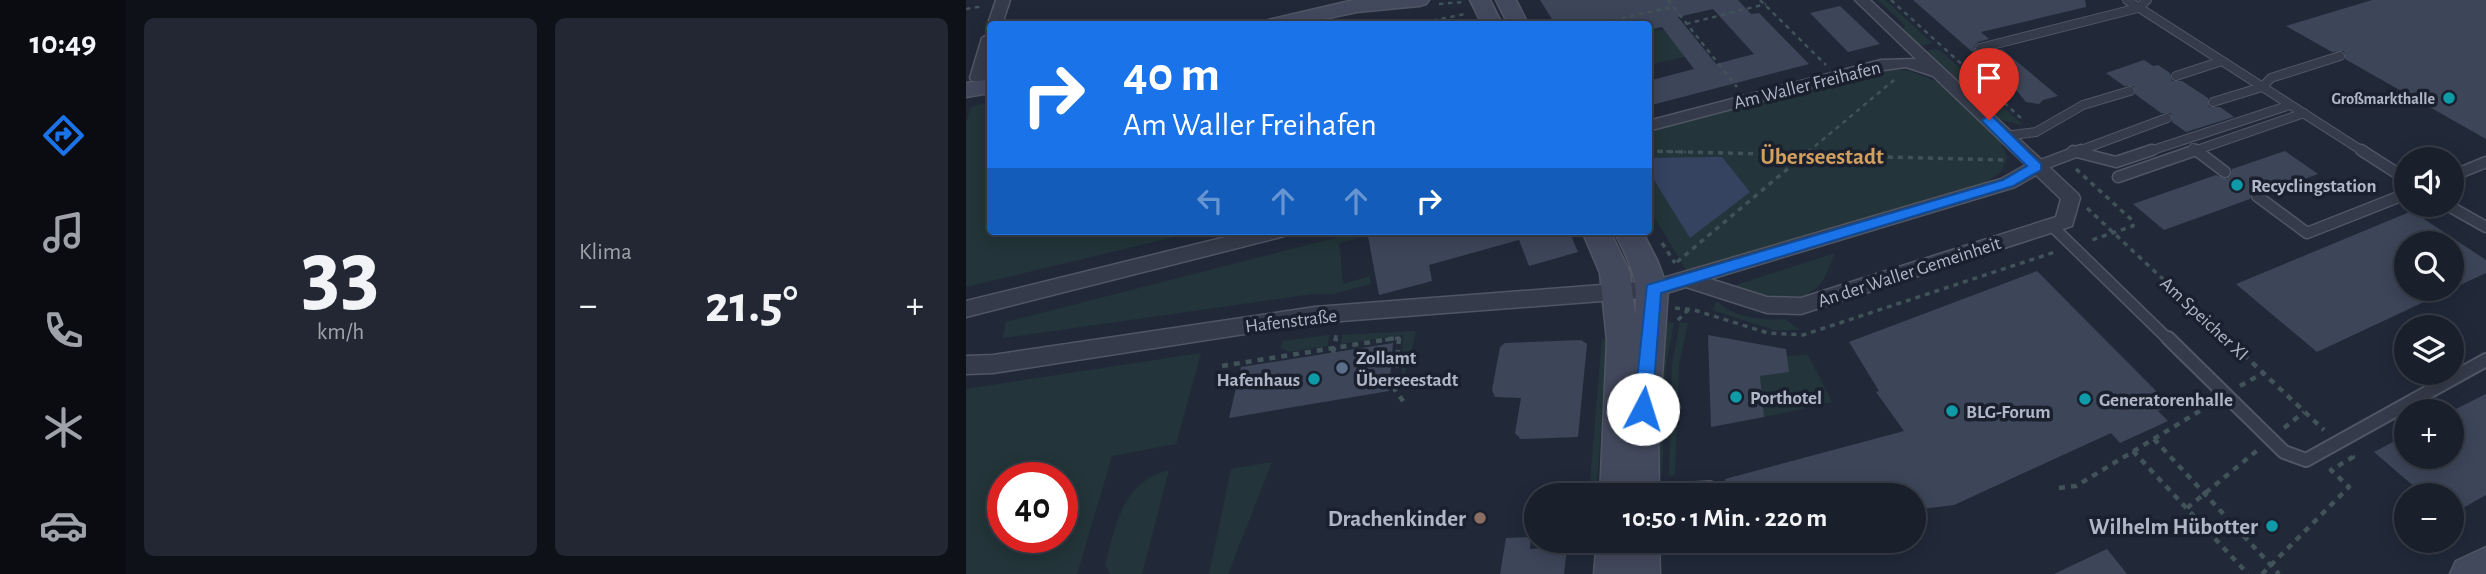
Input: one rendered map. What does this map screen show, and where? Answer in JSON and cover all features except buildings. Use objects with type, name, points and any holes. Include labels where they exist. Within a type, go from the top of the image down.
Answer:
[{"type":"street","points":[[996,21],[1003,0]]},
{"type":"street","points":[[1349,9],[1381,0]]},
{"type":"street","points":[[1290,21],[1349,9],[1419,0]]},
{"type":"street","points":[[1506,0],[1516,21]]},
{"type":"street","points":[[1862,0],[1927,57],[1939,72]]},
{"type":"street","points":[[1475,7],[1489,21]]},
{"type":"street","points":[[1888,24],[1896,42],[1891,62]]},
{"type":"street","points":[[978,85],[987,50]]},
{"type":"street","name":"Am Waller Freihafen","points":[[1652,125],[1891,62],[1908,62],[1931,67],[1939,72],[2036,167]]},
{"type":"street","points":[[1618,291],[1653,289],[1680,271],[2008,183],[2036,167],[2071,198],[2065,221],[2051,225]]},
{"type":"street","name":"An der Waller Gemeinheit","points":[[1680,271],[1767,305],[1801,306],[2051,225]]},
{"type":"street","points":[[966,309],[1260,235]]},
{"type":"street","points":[[1598,235],[1615,273],[1618,291],[1623,341],[1629,483]]},
{"type":"street","points":[[1630,235],[1643,260],[1653,289],[1641,435],[1631,483]]},
{"type":"street","name":"Hafenstraße","points":[[966,365],[993,364],[1315,315],[1618,291]]},
{"type":"street","points":[[1614,574],[1615,553]]},
{"type":"street","points":[[1640,553],[1640,574]]},
{"type":"street","points":[[2470,574],[2486,566]]},
{"type":"lane","points":[[2127,0],[2394,171]]},
{"type":"lane","points":[[1980,48],[2138,8],[2147,0]]},
{"type":"lane","points":[[2213,102],[2262,87],[2271,78],[2340,56]]},
{"type":"lane","points":[[2176,76],[2222,61]]},
{"type":"lane","points":[[2005,136],[2036,132],[2083,105],[2130,90]]},
{"type":"lane","points":[[2073,151],[2116,162],[2290,104]]},
{"type":"lane","points":[[2118,177],[2304,113]]},
{"type":"lane","points":[[2036,167],[2167,118]]},
{"type":"lane","points":[[2183,140],[2225,172]]},
{"type":"lane","points":[[2464,171],[2486,162]]},
{"type":"lane","points":[[2257,196],[2307,233],[2394,199]]},
{"type":"lane","points":[[2464,215],[2486,227]]},
{"type":"lane","name":"Am Speicher XI","points":[[2051,225],[2284,452],[2306,460],[2486,360]]},
{"type":"path","points":[[1668,0],[1739,89]]},
{"type":"path","points":[[1760,0],[1827,66]]},
{"type":"path","points":[[1891,0],[1940,44]]},
{"type":"path","points":[[1686,24],[1766,4]]},
{"type":"path","points":[[966,9],[986,6]]},
{"type":"path","points":[[1426,21],[1475,7]]},
{"type":"path","points":[[1609,21],[1672,7]]},
{"type":"path","points":[[1680,271],[1805,154],[1898,76],[1908,62]]},
{"type":"path","points":[[1652,151],[1995,158],[2036,167]]},
{"type":"path","name":"Am Speicher XI","points":[[2071,198],[2115,233],[2305,412],[2187,508]]},
{"type":"path","points":[[1692,307],[1708,315],[1770,334],[1802,335],[2115,233]]},
{"type":"path","points":[[1222,366],[1399,338],[1395,390],[1406,405]]},
{"type":"path","points":[[1334,350],[1336,339]]},
{"type":"path","points":[[2059,488],[2076,486],[2263,373]]},
{"type":"path","points":[[2154,439],[2279,574]]},
{"type":"path","points":[[2133,451],[2248,574]]},
{"type":"path","points":[[2262,574],[2349,486],[2331,470],[2353,457]]},
{"type":"shaded area","points":[[1878,0],[1885,0],[1932,43],[1920,46],[1903,30],[1905,25]]},
{"type":"shaded area","points":[[1684,25],[1706,52],[1652,64],[1652,32]]},
{"type":"shaded area","points":[[1925,51],[1941,51],[2023,125],[2000,120]]},
{"type":"shaded area","points":[[1886,69],[1910,71],[1941,83],[2000,140],[2007,158],[2001,172],[1986,182],[1686,270],[1652,213],[1652,131]]},
{"type":"shaded area","points":[[987,103],[987,235],[1182,235],[966,287],[966,123],[971,107]]},
{"type":"shaded area","points":[[1346,235],[1363,235],[1339,243],[1343,284],[1370,276],[1371,284],[1332,294],[1313,294],[1003,338],[1006,322]]},
{"type":"shaded area","points":[[1835,253],[1820,284],[1800,297],[1777,299],[1730,287]]},
{"type":"shaded area","points":[[1717,301],[1740,315],[1785,319],[1800,330],[1774,330],[1712,310]]},
{"type":"shaded area","points":[[1666,322],[1674,323],[1666,364],[1662,475],[1654,469],[1659,363]]},
{"type":"shaded area","points":[[1680,322],[1688,323],[1679,365],[1675,475],[1669,476],[1672,364]]},
{"type":"shaded area","points":[[1416,333],[1401,389],[1403,335],[1341,344],[1342,335]]},
{"type":"shaded area","points":[[1329,335],[1328,346],[1289,352],[1281,348],[1282,341]]},
{"type":"shaded area","points":[[1602,339],[1608,339],[1597,483],[1590,483]]},
{"type":"shaded area","points":[[1201,353],[1176,444],[1112,456],[1077,574],[966,574],[966,389]]},
{"type":"shaded area","points":[[1808,355],[1832,402],[1764,417],[1760,376],[1788,372],[1787,356]]},
{"type":"shaded area","points":[[1272,462],[1228,574],[1209,574],[1231,469]]},
{"type":"shaded area","points":[[1169,470],[1142,574],[1110,574],[1105,565],[1124,507],[1141,484]]},
{"type":"water","points":[[1722,157],[1750,192],[1690,238],[1652,177],[1652,158]]},
{"type":"place","name":"Großmarkthalle","points":[[2449,98]]},
{"type":"place","name":"Recyclingstation","points":[[2237,185]]},
{"type":"place","name":"Zollamt Überseestadt","points":[[1342,368]]},
{"type":"place","name":"Hafenhaus","points":[[1314,379]]},
{"type":"place","name":"Porthotel","points":[[1736,397]]},
{"type":"place","name":"Generatorenhalle","points":[[2085,399]]},
{"type":"place","name":"BLG-Forum","points":[[1952,411]]},
{"type":"place","name":"Drachenkinder","points":[[1480,518]]},
{"type":"place","name":"Wilhelm Hübotter","points":[[2272,526]]},
{"type":"district","name":"Überseestadt","points":[[1822,156]]},
{"type":"route","points":[[1643,409],[1653,289],[2008,183],[2036,167],[1989,120]]}]
